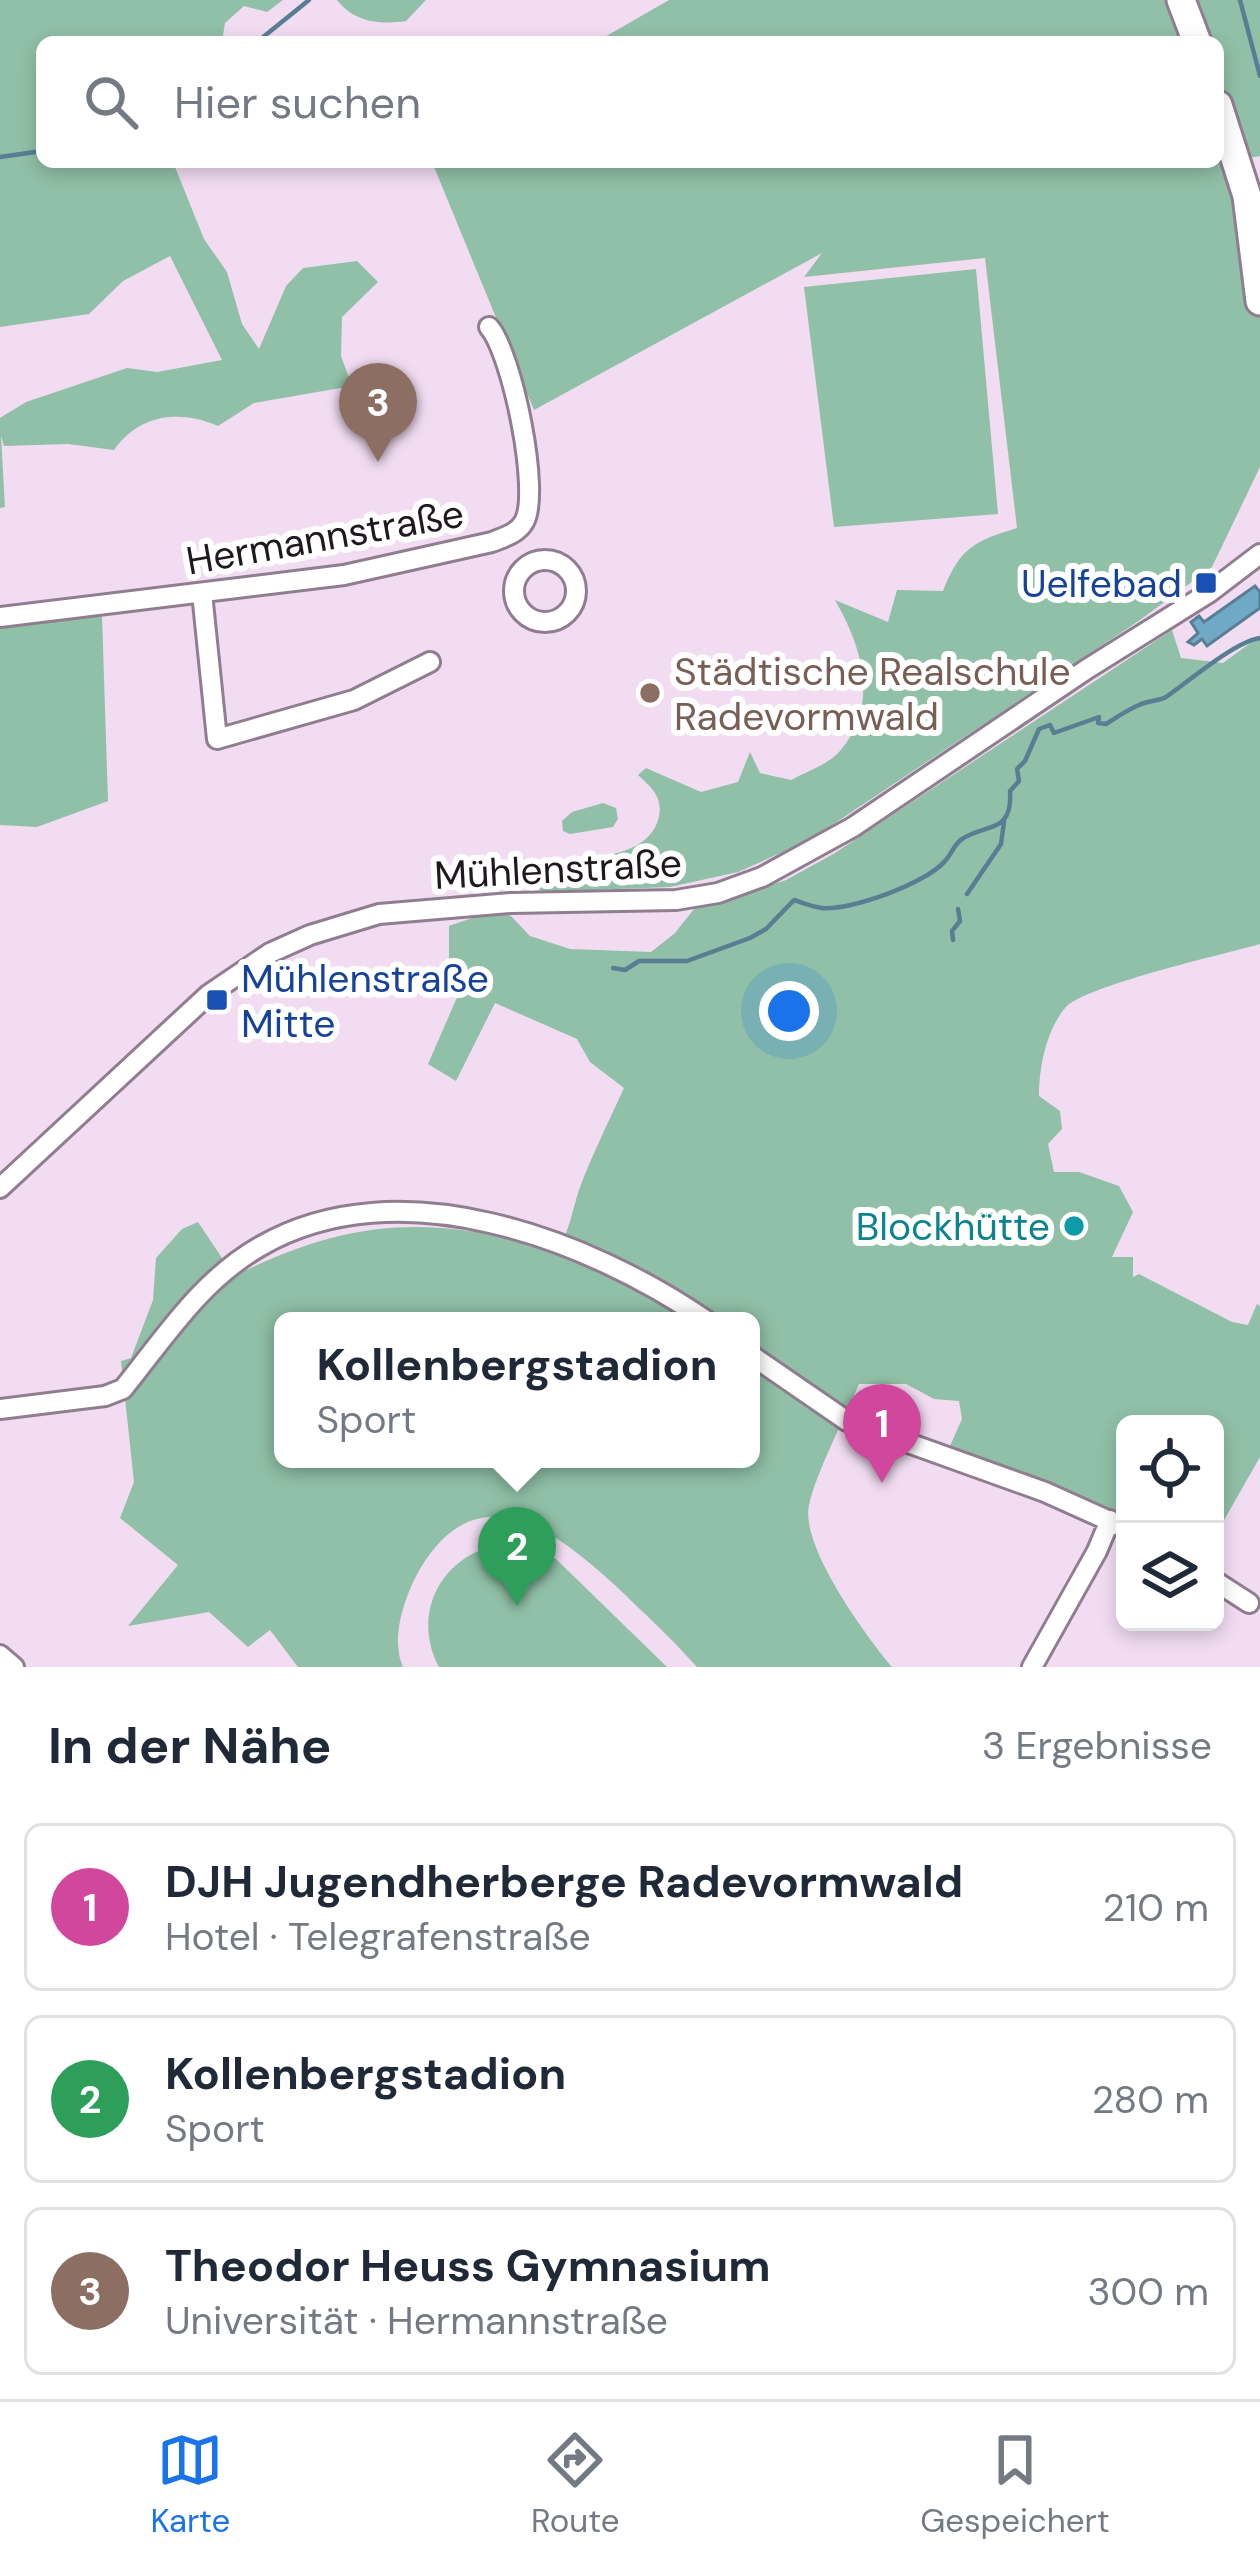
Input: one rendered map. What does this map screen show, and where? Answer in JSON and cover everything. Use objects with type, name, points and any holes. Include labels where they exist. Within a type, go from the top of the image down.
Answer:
[{"type":"main road","points":[[1181,0],[1195,36]]},
{"type":"main road","points":[[1224,117],[1251,173],[1260,301]]},
{"type":"street","name":"Hermannstraße","points":[[0,617],[344,575],[492,542],[515,532],[523,525],[529,506],[519,405],[500,340],[489,327]]},
{"type":"street","points":[[515,532],[525,568]]},
{"type":"street","name":"Mühlenstraße","points":[[0,1188],[208,995],[270,953],[379,914],[511,903],[676,900],[718,893],[762,877],[853,827],[1170,614],[1210,592],[1260,554]]},
{"type":"street","points":[[202,593],[218,739],[355,700],[430,662]]},
{"type":"street","points":[[0,1409],[123,1390],[211,1282],[261,1245],[352,1216],[412,1213],[523,1231],[598,1260],[691,1312]]},
{"type":"street","points":[[760,1361],[847,1420],[1116,1524]]},
{"type":"street","points":[[1032,1667],[1116,1525]]},
{"type":"street","points":[[1224,1587],[1249,1603]]},
{"type":"street","points":[[0,1655],[14,1667]]},
{"type":"green space","points":[[0,0],[283,0],[267,12],[244,6],[225,23],[223,36],[36,36],[36,168],[175,168],[204,239],[227,272],[242,324],[259,349],[286,286],[303,268],[357,261],[378,282],[342,317],[341,356],[352,386],[254,403],[218,426],[188,418],[160,418],[135,429],[114,450],[68,444],[4,446],[1,436],[5,507],[0,508],[0,418],[26,402],[127,368],[157,372],[222,360],[170,256],[123,281],[89,314],[0,327]]},
{"type":"green space","points":[[337,0],[426,0],[406,21],[386,22],[359,17]]},
{"type":"green space","points":[[669,0],[1181,0],[1195,36],[606,36]]},
{"type":"green space","points":[[1186,0],[1260,0],[1260,156],[1243,159],[1224,106],[1224,36],[1199,36]]},
{"type":"green space","points":[[1224,133],[1260,301],[1260,467],[1212,567],[808,841],[738,872],[670,887],[543,892],[533,884],[532,876],[541,862],[610,855],[642,842],[659,816],[658,798],[638,775],[646,768],[701,792],[738,782],[750,752],[760,773],[791,780],[830,760],[852,733],[863,695],[859,656],[835,600],[888,622],[897,590],[943,591],[970,548],[1017,528],[985,258],[804,277],[822,253],[534,410],[434,168],[1224,168]]},
{"type":"green space","points":[[976,269],[998,514],[834,527],[804,287]]},
{"type":"green space","points":[[102,616],[108,801],[37,827],[0,825],[0,627]]},
{"type":"green space","points":[[1172,630],[1181,658],[1223,663],[1260,636],[1260,944],[1077,999],[1053,1028],[1039,1085],[1039,1096],[1060,1111],[1062,1129],[1048,1144],[1054,1172],[1079,1172],[1119,1186],[1133,1212],[1112,1257],[1133,1257],[1133,1277],[1139,1274],[1232,1322],[1248,1325],[1257,1304],[1260,1306],[1260,1457],[1224,1520],[1224,1415],[1116,1415],[1116,1522],[946,1455],[962,1419],[959,1401],[934,1399],[906,1384],[859,1384],[818,1477],[809,1522],[837,1590],[892,1667],[697,1667],[570,1547],[518,1520],[492,1517],[467,1522],[443,1539],[420,1569],[401,1617],[398,1643],[403,1667],[298,1667],[270,1630],[248,1647],[209,1612],[128,1626],[178,1565],[120,1518],[134,1482],[121,1361],[131,1358],[153,1300],[156,1258],[182,1229],[198,1222],[234,1276],[316,1242],[392,1228],[471,1231],[557,1251],[624,1088],[590,1062],[577,1039],[495,1003],[456,1081],[428,1064],[465,979],[449,971],[449,926],[495,910],[511,916],[530,936],[570,949],[651,952],[694,909],[786,880],[835,853]]},
{"type":"green space","points":[[603,803],[616,808],[618,819],[613,827],[563,831],[562,821],[572,812]]},
{"type":"green space","points":[[506,1544],[534,1548],[556,1559],[667,1667],[439,1667],[428,1625],[438,1587],[466,1558]]},
{"type":"water","points":[[1255,586],[1260,608],[1207,646],[1202,639],[1194,645],[1188,642],[1198,633],[1191,622],[1199,616],[1204,622]]},
{"type":"waterway","points":[[264,36],[309,0]]},
{"type":"waterway","points":[[1240,0],[1260,76]]},
{"type":"waterway","points":[[0,157],[36,152]]},
{"type":"waterway","points":[[613,968],[625,970],[639,961],[687,961],[750,938],[766,929],[794,900],[835,908],[922,878],[945,861],[962,839],[1002,821],[1010,805],[1010,791],[1019,781],[1017,769],[1039,729],[1050,725],[1054,733],[1099,717],[1098,723],[1106,724],[1135,707],[1166,697],[1225,654],[1260,638]]},
{"type":"waterway","points":[[967,894],[1001,844],[1004,822]]},
{"type":"waterway","points":[[953,940],[952,931],[960,921],[958,909]]},
{"type":"place","name":"Theodor Heuss Gymnasium","points":[[378,462]]},
{"type":"place","name":"Uelfebad","points":[[1206,583]]},
{"type":"place","name":"Städtische Realschule Radevormwald","points":[[650,693]]},
{"type":"place","name":"Mühlenstraße Mitte","points":[[217,1000]]},
{"type":"place","name":"Blockhütte","points":[[1074,1226]]},
{"type":"place","name":"DJH Jugendherberge Radevormwald","points":[[882,1483]]},
{"type":"place","name":"Kollenbergstadion","points":[[517,1606]]}]
